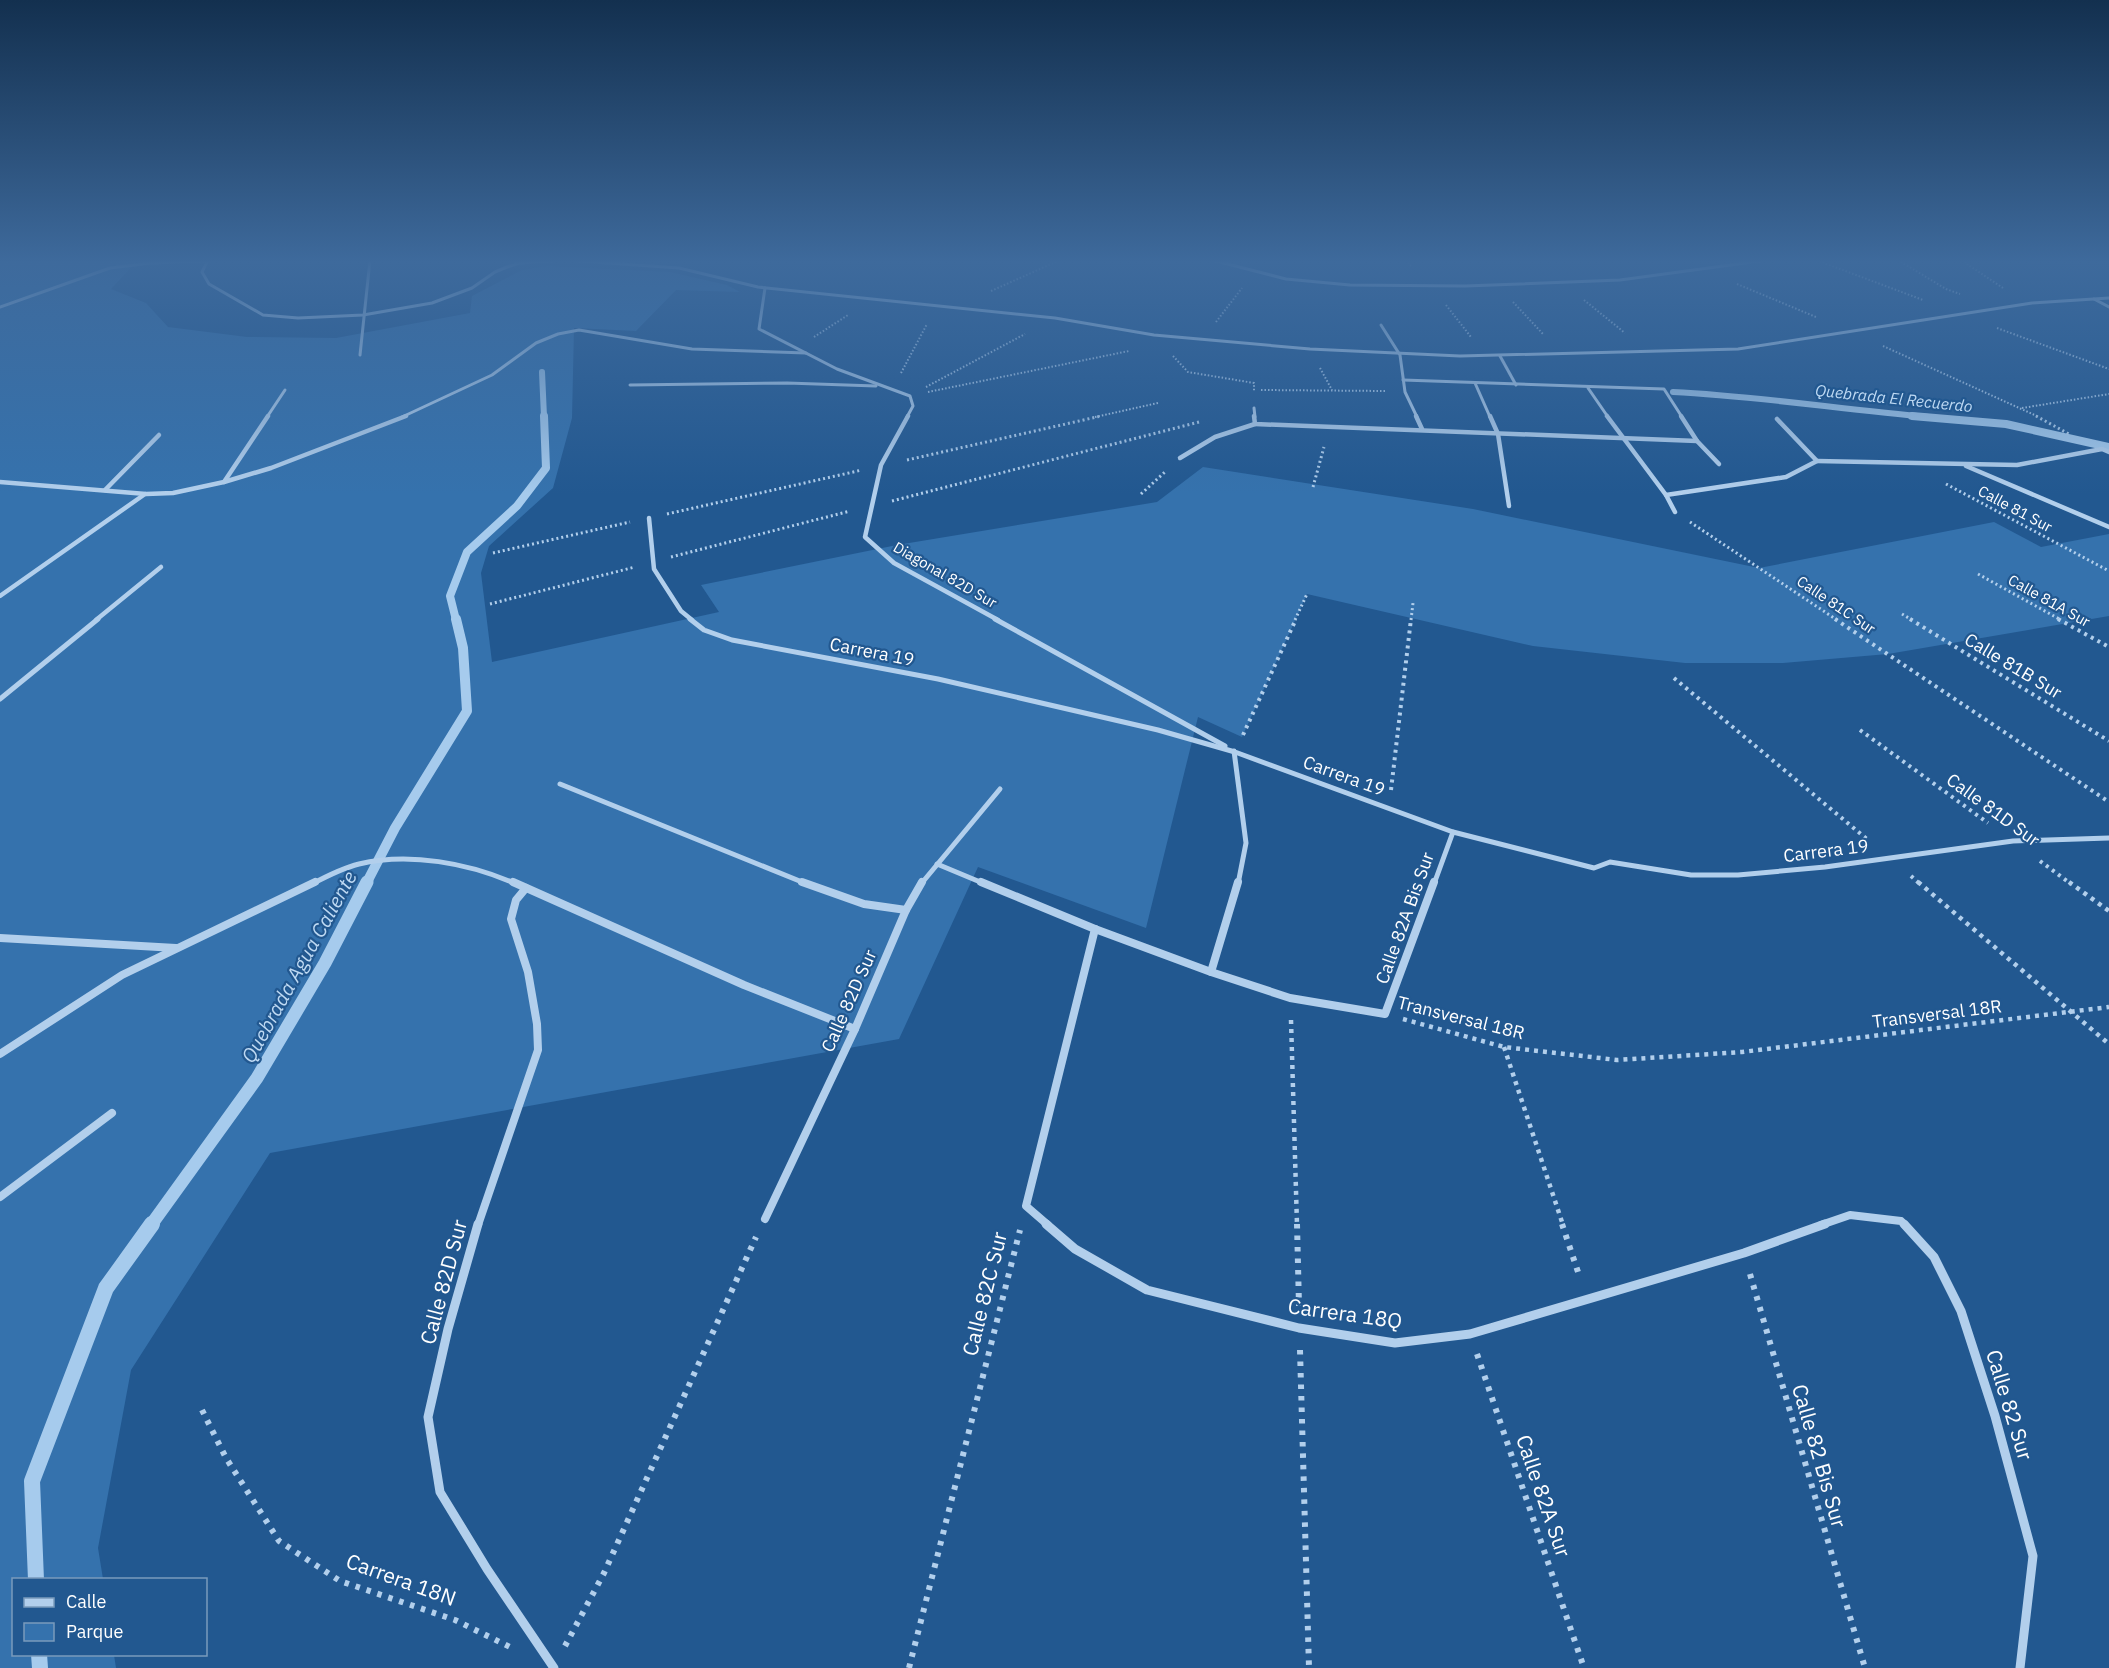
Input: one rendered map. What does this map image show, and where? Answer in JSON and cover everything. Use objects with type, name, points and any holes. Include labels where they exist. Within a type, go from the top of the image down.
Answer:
[{"type":"street","points":[[360,355],[361,338]]},
{"type":"street","points":[[0,482],[146,494],[173,493],[224,482],[271,468],[417,411],[474,385],[536,343],[549,338]]},
{"type":"street","points":[[626,338],[692,349],[806,353]]},
{"type":"street","points":[[778,338],[837,369],[910,396]]},
{"type":"street","points":[[1189,338],[1400,355],[1500,356],[1738,350],[1817,338]]},
{"type":"street","points":[[1389,338],[1400,355],[1406,392],[1422,429]]},
{"type":"street","points":[[1500,356],[1516,385]]},
{"type":"street","points":[[1403,380],[1665,389],[1697,441],[1719,464]]},
{"type":"street","points":[[630,385],[787,383],[882,386]]},
{"type":"street","points":[[1475,383],[1498,434],[1509,506]]},
{"type":"street","points":[[1588,388],[1622,439],[1666,495],[1675,512]]},
{"type":"street","points":[[224,482],[285,390]]},
{"type":"street","name":"Diagonal 82D Sur","points":[[910,396],[913,406],[881,465],[865,537],[894,563],[1235,752]]},
{"type":"street","points":[[1254,408],[1255,424]]},
{"type":"street","points":[[1777,418],[1817,461]]},
{"type":"street","points":[[1180,458],[1215,437],[1255,424],[1697,441]]},
{"type":"street","points":[[105,490],[159,435]]},
{"type":"street","points":[[1666,495],[1786,477],[1817,461],[1910,465],[2017,465],[2102,449],[2109,452]]},
{"type":"street","points":[[1963,465],[2109,527]]},
{"type":"street","points":[[1,595],[146,494]]},
{"type":"street","name":"Carrera 19","points":[[649,518],[654,569],[681,611],[704,630],[732,640],[973,687],[1158,730],[1235,752],[1453,832],[1535,855],[1594,868],[1610,862],[1691,875],[1783,872],[2013,841],[2109,838]]},
{"type":"street","points":[[0,699],[160,567]]},
{"type":"street","points":[[1211,972],[1237,887],[1246,843],[1235,752]]},
{"type":"street","points":[[560,784],[802,882],[864,904],[906,910]]},
{"type":"street","name":"Calle 82D Sur","points":[[765,1219],[855,1029],[906,910],[923,880],[1000,789]]},
{"type":"street","name":"Calle 82A Bis Sur","points":[[1385,1014],[1453,832]]},
{"type":"street","points":[[0,1054],[122,975],[328,876],[363,863],[412,859],[448,863],[492,873],[744,985],[855,1029]]},
{"type":"street","name":"Transversal 18R","points":[[937,864],[1095,929],[1211,972],[1290,998],[1385,1014]]},
{"type":"street","name":"Calle 82D Sur","points":[[526,888],[516,900],[511,919],[528,972],[537,1024],[538,1050],[476,1230],[448,1329],[428,1417],[440,1492],[487,1569],[554,1668]]},
{"type":"street","points":[[1026,1206],[1095,929]]},
{"type":"street","points":[[0,938],[180,949]]},
{"type":"street","points":[[0,1197],[112,1113]]},
{"type":"street","name":"Carrera 18Q","points":[[1026,1206],[1075,1249],[1147,1290],[1299,1328],[1395,1343],[1470,1334],[1744,1253],[1850,1215]]},
{"type":"street","name":"Calle 82 Sur","points":[[1850,1215],[1901,1221],[1934,1257],[1960,1311],[1995,1416],[2033,1556],[2020,1668]]},
{"type":"path","points":[[798,347],[812,338]]},
{"type":"path","points":[[893,389],[919,338]]},
{"type":"path","points":[[910,396],[1018,338]]},
{"type":"path","points":[[910,396],[1125,354],[1150,338]]},
{"type":"path","points":[[1157,338],[1188,372],[1254,383],[1254,408]]},
{"type":"path","points":[[1547,338],[1562,354]]},
{"type":"path","points":[[1632,338],[1650,352]]},
{"type":"path","points":[[1254,390],[1406,392]]},
{"type":"path","points":[[2022,408],[2109,394]]},
{"type":"path","points":[[493,553],[1158,403]]},
{"type":"path","points":[[1313,487],[1330,426]]},
{"type":"path","points":[[1141,494],[1180,458]]},
{"type":"path","name":"Calle 81 Sur","points":[[1910,465],[2109,571]]},
{"type":"path","name":"Calle 81C Sur","points":[[1675,512],[2109,802]]},
{"type":"path","name":"Calle 81A Sur","points":[[1978,574],[2109,647]]},
{"type":"path","points":[[1235,752],[1307,594]]},
{"type":"path","points":[[1389,809],[1413,603]]},
{"type":"path","name":"Calle 81B Sur","points":[[1902,614],[2109,741]]},
{"type":"path","name":"Calle 81D Sur","points":[[1860,730],[2109,911]]},
{"type":"path","name":"Transversal 18R","points":[[1385,1014],[1504,1047],[1617,1060],[1742,1052],[2109,1007]]},
{"type":"path","points":[[1504,1047],[1586,1299]]},
{"type":"path","name":"Calle 82C Sur","points":[[909,1668],[1026,1206]]},
{"type":"path","points":[[554,1668],[604,1573],[651,1465],[765,1219]]},
{"type":"path","name":"Calle 82 Bis Sur","points":[[1744,1253],[1865,1668]]},
{"type":"path","name":"Calle 82A Sur","points":[[1470,1334],[1584,1668]]},
{"type":"path","name":"Carrera 18N","points":[[202,1410],[226,1458],[279,1541],[340,1581],[454,1620],[554,1668]]},
{"type":"green space","points":[[0,338],[574,338],[572,418],[553,488],[489,546],[481,573],[492,662],[719,612],[701,585],[897,545],[1157,502],[1203,467],[1473,509],[1759,568],[1994,522],[2041,547],[2109,534],[2109,616],[1888,654],[1783,663],[1685,663],[1533,646],[1307,594],[1242,737],[1198,717],[1146,928],[978,867],[899,1039],[270,1153],[131,1370],[98,1548],[103,1578],[12,1578],[12,1656],[114,1656],[116,1668],[0,1668]]},
{"type":"waterway","name":"Quebrada Agua Caliente","points":[[542,372],[544,417]]},
{"type":"waterway","name":"Quebrada El Recuerdo","points":[[1673,392],[1929,417]]},
{"type":"waterway","name":"Quebrada Agua Caliente","points":[[456,620],[450,596],[467,552],[517,506],[546,468],[544,416]]},
{"type":"waterway","name":"Quebrada El Recuerdo","points":[[1912,416],[2006,424],[2109,447]]},
{"type":"waterway","name":"Quebrada Agua Caliente","points":[[366,884],[395,828],[467,711],[463,648],[456,619]]},
{"type":"waterway","name":"Quebrada Agua Caliente","points":[[151,1225],[257,1078],[325,963],[367,882]]},
{"type":"waterway","name":"Quebrada Agua Caliente","points":[[36,1578],[32,1481],[106,1288],[152,1224]]},
{"type":"waterway","name":"Quebrada Agua Caliente","points":[[39,1656],[40,1668]]}]
